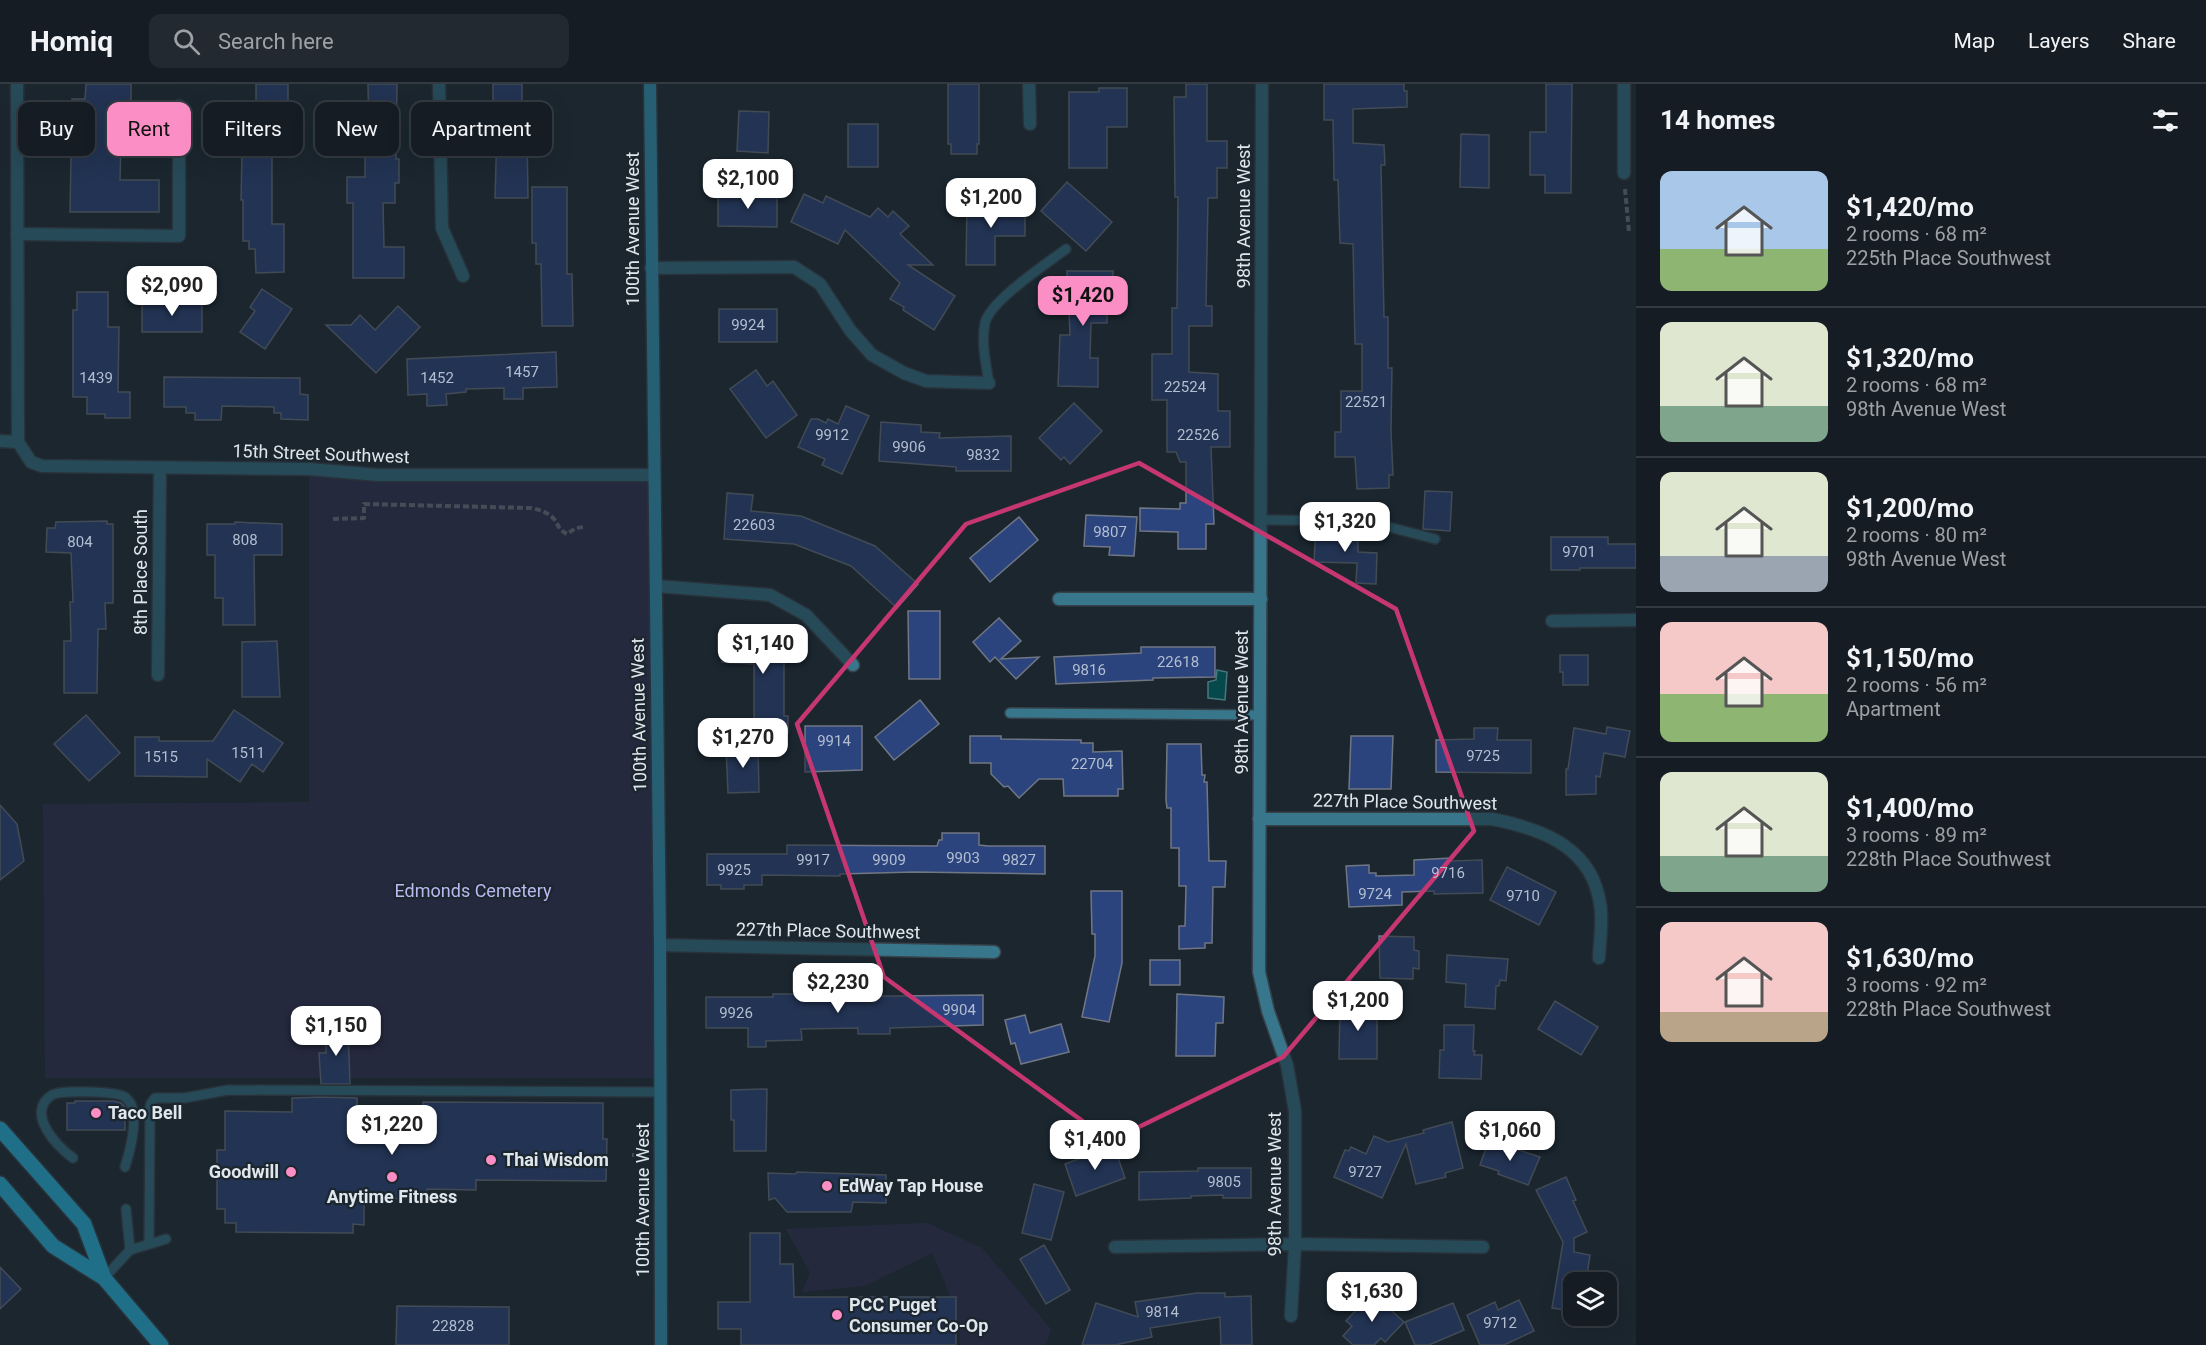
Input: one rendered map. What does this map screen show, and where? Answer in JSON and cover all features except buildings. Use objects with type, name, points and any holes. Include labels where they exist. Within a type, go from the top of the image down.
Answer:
[{"type":"main road","name":"100th Avenue West","points":[[650,84],[660,945],[661,1345]]},
{"type":"main road","points":[[0,1129],[84,1224],[104,1278]]},
{"type":"main road","points":[[0,1184],[53,1246],[104,1278],[161,1345]]},
{"type":"street","points":[[0,441],[18,442],[17,84]]},
{"type":"street","points":[[439,84],[442,228],[463,276]]},
{"type":"street","points":[[1029,84],[1030,124]]},
{"type":"street","name":"98th Avenue West","points":[[1262,84],[1259,972],[1268,1011],[1287,1065],[1295,1111],[1291,1316]]},
{"type":"street","points":[[1624,84],[1624,173]]},
{"type":"street","points":[[17,234],[179,236],[179,156]]},
{"type":"street","points":[[651,268],[794,267],[820,284],[850,330],[872,355],[904,373],[926,381],[988,383]]},
{"type":"street","name":"15th Street Southwest","points":[[18,442],[30,462],[38,466],[309,470],[378,475],[654,476]]},
{"type":"street","name":"8th Place South","points":[[158,675],[160,469]]},
{"type":"street","points":[[656,586],[770,595],[806,615],[853,665]]},
{"type":"street","points":[[1059,599],[1261,599]]},
{"type":"street","points":[[1552,621],[1636,620]]},
{"type":"street","name":"227th Place Southwest","points":[[1259,819],[1492,819],[1514,823],[1550,836],[1575,852],[1593,878],[1599,896],[1601,919],[1599,958]]},
{"type":"street","name":"227th Place Southwest","points":[[660,945],[994,952]]},
{"type":"street","points":[[1115,1247],[1294,1244],[1483,1247]]},
{"type":"lane","points":[[988,383],[984,343],[986,321],[998,301],[1066,249]]},
{"type":"lane","points":[[1261,519],[1366,521],[1435,539]]},
{"type":"lane","points":[[1010,713],[1260,715]]},
{"type":"lane","points":[[149,1244],[151,1103],[155,1098],[184,1098],[228,1090],[661,1092]]},
{"type":"lane","points":[[73,1158],[62,1150],[41,1118],[46,1100],[54,1094],[110,1092],[125,1097],[131,1105],[132,1145],[124,1167]]},
{"type":"lane","points":[[126,1209],[130,1250]]},
{"type":"lane","points":[[104,1278],[130,1250],[166,1239]]},
{"type":"path","points":[[1624,173],[1629,232]]},
{"type":"path","points":[[333,519],[364,518],[364,504],[531,508],[546,512],[553,518],[560,530],[567,534],[576,528],[584,527]]},
{"type":"highlighted area","points":[[1139,463],[1396,609],[1474,831],[1283,1057],[1110,1141],[884,977],[797,724],[966,524]]},
{"type":"green space","name":"Edmonds Cemetery","points":[[309,469],[654,475],[661,1078],[45,1078],[43,804],[309,802]]},
{"type":"green space","points":[[927,1223],[982,1248],[1051,1329],[1046,1345],[960,1345],[955,1310],[932,1253],[865,1286],[802,1292],[810,1273],[786,1229]]},
{"type":"shaded area","points":[[1217,670],[1227,672],[1225,700],[1208,698],[1208,682],[1216,680]]},
{"type":"place","name":"Taco Bell","points":[[96,1113]]},
{"type":"place","name":"Thai Wisdom","points":[[491,1160]]},
{"type":"place","name":"Goodwill","points":[[291,1172]]},
{"type":"place","name":"Anytime Fitness","points":[[392,1177]]},
{"type":"place","name":"EdWay Tap House","points":[[827,1186]]},
{"type":"place","name":"PCC Puget Consumer Co-Op","points":[[837,1315]]}]
